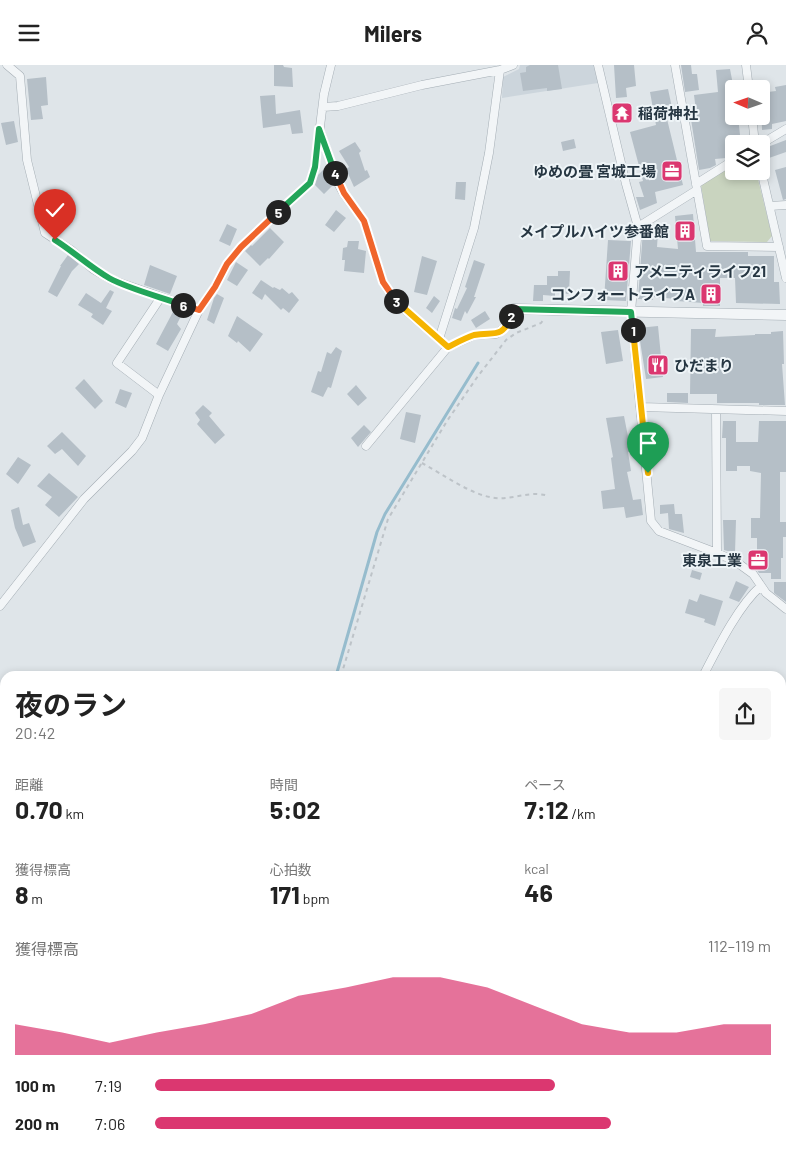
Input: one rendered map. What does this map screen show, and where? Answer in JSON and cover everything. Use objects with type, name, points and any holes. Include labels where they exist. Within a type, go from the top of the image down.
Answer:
[{"type":"street","points":[[7,65],[20,76],[27,159],[45,233],[71,250],[93,269],[112,280],[199,310]]},
{"type":"street","points":[[0,606],[84,499],[132,451],[142,438],[158,395],[199,310],[215,287],[227,264],[241,247],[310,183],[315,167],[324,94],[331,65]]},
{"type":"street","points":[[323,107],[338,106],[422,85],[500,70],[513,65]]},
{"type":"street","points":[[598,65],[626,185],[638,227],[631,312],[651,521],[659,531],[735,561],[753,574],[766,593],[786,609]]},
{"type":"street","points":[[675,65],[707,246],[778,247]]},
{"type":"street","points":[[746,65],[748,80]]},
{"type":"street","points":[[439,339],[474,227],[489,153],[500,70]]},
{"type":"street","points":[[319,129],[339,185],[364,221],[383,282],[396,301],[448,347]]},
{"type":"street","points":[[770,139],[786,129]]},
{"type":"street","points":[[638,227],[725,167]]},
{"type":"street","points":[[764,180],[786,278]]},
{"type":"street","points":[[770,206],[786,205]]},
{"type":"street","points":[[158,395],[117,363],[161,297]]},
{"type":"street","points":[[366,446],[448,347],[474,335],[496,334],[508,322],[513,309],[786,315]]},
{"type":"street","points":[[641,407],[786,411]]},
{"type":"street","points":[[716,410],[717,553]]},
{"type":"street","points":[[706,671],[719,645],[753,593],[761,586]]},
{"type":"street","points":[[0,804],[0,847]]},
{"type":"path","points":[[343,671],[388,519],[478,376],[506,340],[516,333],[541,323],[545,318],[547,310]]},
{"type":"path","points":[[422,463],[485,496],[498,498],[539,493],[549,496]]},
{"type":"shaded area","points":[[520,65],[596,65],[598,83],[502,98],[503,77],[519,69]]},
{"type":"green space","points":[[725,170],[725,180],[758,180],[772,236],[767,242],[710,241],[701,185]]},
{"type":"building","points":[[274,65],[292,68],[293,87],[274,86]]},
{"type":"building","points":[[530,65],[558,65],[562,89],[547,91],[547,88],[523,91],[520,73],[526,72],[526,67]]},
{"type":"building","points":[[614,65],[634,65],[636,86],[626,88],[627,97],[616,98]]},
{"type":"building","points":[[681,65],[691,65],[692,74],[697,74],[699,90],[685,92]]},
{"type":"building","points":[[730,69],[732,80],[725,80],[725,125],[739,125],[740,135],[725,135],[725,158],[715,159],[716,165],[699,170],[690,113],[696,111],[694,95],[718,92],[716,70]]},
{"type":"building","points":[[46,77],[48,105],[41,106],[43,119],[31,120],[27,79]]},
{"type":"building","points":[[786,85],[786,121],[772,124],[772,129],[762,130],[762,125],[770,125],[770,92],[776,91],[775,87]]},
{"type":"building","points":[[668,89],[674,117],[667,119],[683,185],[655,192],[657,203],[640,210],[636,197],[644,197],[639,182],[643,181],[630,132],[656,125],[650,92]]},
{"type":"building","points":[[275,95],[276,114],[300,110],[303,133],[292,134],[290,124],[263,128],[260,96]]},
{"type":"building","points":[[14,121],[18,142],[6,145],[1,123]]},
{"type":"building","points":[[574,139],[576,148],[563,151],[561,142]]},
{"type":"building","points":[[786,140],[786,152],[770,158],[770,146]]},
{"type":"building","points":[[355,142],[361,151],[359,153],[365,171],[367,170],[370,177],[354,187],[346,169],[349,167],[339,151]]},
{"type":"building","points":[[786,167],[786,199],[783,200],[775,170]]},
{"type":"building","points":[[323,170],[331,179],[333,185],[324,194],[315,185],[318,175]]},
{"type":"building","points":[[456,182],[466,182],[465,200],[455,199]]},
{"type":"building","points":[[336,210],[346,218],[334,232],[325,225]]},
{"type":"building","points":[[693,214],[696,252],[748,252],[748,256],[774,256],[774,282],[779,282],[780,304],[736,303],[735,278],[720,278],[720,306],[703,306],[703,303],[677,301],[677,299],[653,297],[653,300],[638,299],[643,230],[658,232],[657,247],[678,249],[675,216]]},
{"type":"building","points":[[227,224],[237,229],[230,246],[219,241]]},
{"type":"building","points":[[270,228],[284,242],[260,266],[245,251]]},
{"type":"building","name":"アメニティライフ21","points":[[608,240],[631,241],[626,301],[604,300]]},
{"type":"building","points":[[348,241],[359,241],[358,249],[366,251],[364,273],[344,271],[345,260],[342,260],[343,248],[347,247]]},
{"type":"building","points":[[68,255],[79,264],[72,271],[57,297],[48,292],[60,266]]},
{"type":"building","points":[[422,256],[437,261],[427,295],[414,292]]},
{"type":"building","points":[[474,260],[485,264],[474,297],[476,297],[467,314],[465,311],[461,321],[452,318],[455,308],[457,309],[467,288],[465,287]]},
{"type":"building","points":[[236,262],[248,270],[237,286],[227,280]]},
{"type":"building","points":[[150,265],[177,276],[170,294],[144,285]]},
{"type":"building","points":[[558,271],[570,271],[569,294],[555,293],[555,296],[543,295],[543,301],[533,301],[534,285],[547,285],[547,276],[558,276]]},
{"type":"building","points":[[261,280],[273,288],[280,290],[282,288],[289,294],[292,292],[299,300],[289,313],[283,308],[281,310],[265,294],[262,300],[252,293]]},
{"type":"building","points":[[110,290],[114,292],[106,308],[112,311],[103,325],[91,317],[93,314],[78,305],[86,293],[101,303]]},
{"type":"building","points":[[217,294],[224,298],[214,324],[207,320]]},
{"type":"building","points":[[434,296],[440,301],[432,313],[426,308]]},
{"type":"building","points":[[175,308],[183,312],[177,324],[181,329],[168,351],[156,344]]},
{"type":"building","points":[[485,311],[490,319],[476,328],[471,320]]},
{"type":"building","points":[[237,316],[263,334],[250,352],[238,341],[237,343],[228,336]]},
{"type":"building","points":[[658,326],[663,377],[646,379],[638,328]]},
{"type":"building","points":[[691,329],[716,329],[715,337],[771,334],[771,332],[783,331],[784,364],[782,364],[785,405],[717,403],[717,394],[690,394]]},
{"type":"building","points":[[618,330],[623,361],[606,364],[601,332]]},
{"type":"building","points":[[336,347],[342,351],[331,388],[328,387],[323,397],[311,392],[318,371],[321,372],[327,352],[331,354]]},
{"type":"building","points":[[84,379],[103,401],[95,409],[75,388]]},
{"type":"building","points":[[356,385],[367,398],[358,406],[347,394]]},
{"type":"building","points":[[120,389],[132,393],[126,408],[115,403]]},
{"type":"building","points":[[667,393],[688,393],[688,403],[667,402]]},
{"type":"building","points":[[203,405],[212,413],[209,416],[225,435],[215,444],[197,424],[200,420],[195,413]]},
{"type":"building","points":[[406,412],[421,415],[415,443],[400,439]]},
{"type":"building","points":[[624,416],[631,452],[628,452],[631,471],[627,472],[633,500],[641,499],[643,515],[626,518],[624,507],[603,509],[601,491],[615,489],[611,458],[613,457],[606,418]]},
{"type":"building","points":[[723,421],[736,421],[736,442],[758,442],[759,421],[786,421],[786,472],[780,472],[780,522],[786,522],[786,537],[783,537],[783,558],[781,558],[781,579],[771,579],[771,573],[759,573],[757,570],[757,538],[751,538],[751,518],[760,518],[761,473],[750,471],[750,466],[737,466],[737,471],[726,471],[726,438],[722,438]]},
{"type":"building","points":[[364,425],[371,432],[358,447],[351,438]]},
{"type":"building","points":[[62,432],[86,456],[78,466],[62,449],[55,454],[47,446]]},
{"type":"building","points":[[18,457],[31,465],[18,484],[6,474]]},
{"type":"building","points":[[49,473],[78,497],[59,517],[45,505],[52,497],[37,486]]},
{"type":"building","points":[[674,504],[675,514],[682,514],[684,533],[669,529],[668,513],[660,514],[660,505]]},
{"type":"building","points":[[19,507],[23,525],[29,523],[36,542],[23,547],[15,528],[11,510]]},
{"type":"building","points":[[723,520],[736,520],[735,553],[724,550]]},
{"type":"building","points":[[692,570],[702,573],[700,580],[690,577]]},
{"type":"building","points":[[736,581],[749,587],[739,602],[729,598]]},
{"type":"building","points":[[774,582],[786,582],[786,602],[774,593]]},
{"type":"building","points":[[700,594],[723,601],[715,626],[704,622],[705,619],[685,613],[689,599],[697,602]]},
{"type":"waterway","points":[[337,671],[377,532],[385,514],[478,363]]},
{"type":"place","name":"稲荷神社","points":[[622,113]]},
{"type":"place","name":"ゆめの畳 宮城工場","points":[[672,171]]},
{"type":"place","name":"メイプルハイツ参番館","points":[[685,231]]},
{"type":"place","name":"アメニティライフ21","points":[[618,271]]},
{"type":"place","name":"コンフォートライフA","points":[[711,294]]},
{"type":"place","name":"ひだまり","points":[[658,365]]},
{"type":"place","name":"東泉工業","points":[[758,560]]},
{"type":"route","points":[[55,240],[71,250],[93,269],[112,280],[199,310],[215,287],[227,264],[241,247],[310,183],[315,167],[319,129],[339,185],[364,221],[383,282],[396,301],[448,347],[474,335],[496,334],[508,322],[513,309],[631,312],[648,473]]}]
